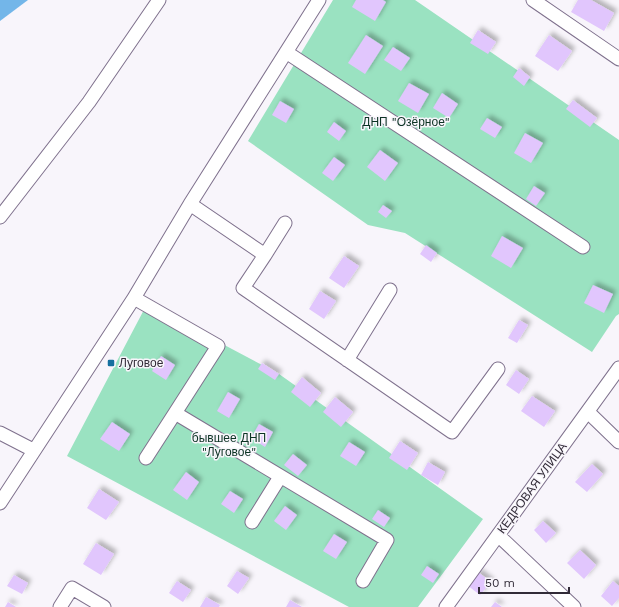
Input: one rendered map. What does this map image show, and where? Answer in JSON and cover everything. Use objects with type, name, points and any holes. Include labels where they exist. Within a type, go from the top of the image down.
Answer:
[{"type":"street","points":[[0,217],[89,102],[159,0]]},
{"type":"street","points":[[0,503],[33,450],[134,298],[190,204],[319,0]]},
{"type":"street","points":[[538,1],[619,59]]},
{"type":"street","points":[[286,52],[583,247]]},
{"type":"street","points":[[190,204],[265,255]]},
{"type":"street","points":[[285,223],[243,288],[452,432],[498,369]]},
{"type":"street","points":[[347,360],[390,290]]},
{"type":"street","points":[[134,298],[218,346],[146,458]]},
{"type":"street","name":"КЕДРОВАЯ УЛИЦА","points":[[446,607],[619,368]]},
{"type":"street","points":[[588,412],[619,442]]},
{"type":"street","points":[[175,413],[386,540],[364,581]]},
{"type":"street","points":[[0,433],[33,450]]},
{"type":"street","points":[[252,522],[280,477]]},
{"type":"street","points":[[498,535],[574,607]]},
{"type":"street","points":[[60,607],[72,588],[104,607]]},
{"type":"green space","name":"ДНП \"Озёрное\"","points":[[333,0],[415,0],[619,140],[619,314],[616,316],[592,352],[405,233],[368,225],[248,141]]},
{"type":"green space","name":"бывшее ДНП \"Луговое\"","points":[[147,304],[279,374],[483,519],[418,607],[349,607],[67,456]]},
{"type":"water","points":[[0,0],[28,0],[0,21]]},
{"type":"building","points":[[356,0],[383,0],[386,2],[375,21],[352,7]]},
{"type":"building","points":[[578,0],[591,0],[614,13],[604,31],[571,12]]},
{"type":"building","points":[[478,30],[496,42],[488,54],[470,43]]},
{"type":"building","points":[[366,35],[383,46],[365,74],[348,63]]},
{"type":"building","points":[[549,35],[572,51],[558,71],[535,56]]},
{"type":"building","points":[[393,47],[410,58],[401,71],[384,60]]},
{"type":"building","points":[[519,68],[530,77],[524,86],[513,77]]},
{"type":"building","points":[[409,83],[429,94],[418,113],[398,101]]},
{"type":"building","points":[[442,93],[458,104],[449,118],[433,108]]},
{"type":"building","points":[[573,100],[597,118],[590,127],[566,109]]},
{"type":"building","points":[[280,101],[294,109],[286,123],[272,115]]},
{"type":"building","points":[[487,118],[502,127],[495,138],[480,129]]},
{"type":"building","points":[[334,122],[346,131],[339,141],[327,132]]},
{"type":"building","points":[[525,133],[543,143],[531,163],[514,153]]},
{"type":"building","points":[[380,150],[398,163],[385,181],[367,167]]},
{"type":"building","points":[[334,157],[345,165],[333,181],[322,173]]},
{"type":"building","points":[[534,186],[545,193],[536,206],[526,199]]},
{"type":"building","points":[[383,205],[392,211],[386,218],[378,212]]},
{"type":"building","points":[[502,236],[523,248],[511,268],[491,256]]},
{"type":"building","points":[[426,245],[437,253],[431,262],[420,254]]},
{"type":"building","points":[[344,256],[359,266],[344,288],[329,278]]},
{"type":"building","points":[[593,285],[613,294],[604,313],[584,303]]},
{"type":"building","points":[[320,291],[336,301],[324,319],[309,309]]},
{"type":"building","points":[[519,320],[528,325],[517,343],[508,338]]},
{"type":"building","points":[[161,356],[175,365],[166,380],[152,371]]},
{"type":"building","points":[[262,363],[279,374],[275,380],[258,369]]},
{"type":"building","points":[[516,370],[529,379],[519,394],[506,385]]},
{"type":"building","points":[[302,377],[321,393],[310,407],[291,392]]},
{"type":"building","points":[[228,392],[240,399],[229,418],[217,411]]},
{"type":"building","points":[[532,396],[555,411],[544,427],[521,411]]},
{"type":"building","points":[[335,397],[353,412],[341,427],[323,412]]},
{"type":"building","points":[[112,422],[130,434],[119,451],[100,439]]},
{"type":"building","points":[[259,424],[273,432],[265,447],[251,438]]},
{"type":"building","points":[[400,441],[418,453],[407,470],[389,458]]},
{"type":"building","points":[[349,442],[365,452],[356,466],[340,456]]},
{"type":"building","points":[[293,454],[307,465],[298,476],[284,465]]},
{"type":"building","points":[[428,462],[445,472],[438,485],[421,475]]},
{"type":"building","points":[[592,464],[603,474],[587,492],[575,482]]},
{"type":"building","points":[[186,472],[199,482],[187,500],[173,490]]},
{"type":"building","points":[[99,489],[119,502],[106,520],[87,508]]},
{"type":"building","points":[[230,491],[243,499],[234,513],[221,504]]},
{"type":"building","points":[[285,506],[297,515],[286,530],[274,521]]},
{"type":"building","points":[[378,510],[390,518],[384,527],[372,519]]},
{"type":"building","points":[[543,521],[556,533],[546,543],[534,530]]},
{"type":"building","points":[[334,534],[347,542],[336,559],[323,551]]},
{"type":"building","points":[[96,543],[114,554],[101,575],[83,564]]},
{"type":"building","points":[[580,550],[596,565],[584,579],[567,563]]},
{"type":"building","points":[[427,566],[439,574],[433,583],[421,575]]},
{"type":"building","points":[[237,571],[249,578],[238,594],[227,586]]},
{"type":"building","points":[[478,572],[491,582],[480,595],[467,585]]},
{"type":"building","points":[[14,575],[28,583],[22,594],[7,586]]},
{"type":"building","points":[[177,581],[191,590],[183,602],[169,593]]},
{"type":"building","points":[[613,581],[619,586],[619,598],[612,606],[601,596]]},
{"type":"building","points":[[206,597],[220,605],[219,607],[200,607]]},
{"type":"building","points":[[290,600],[302,607],[286,607]]},
{"type":"building","points":[[8,602],[16,607],[5,607]]},
{"type":"building","points":[[495,602],[502,607],[491,607]]},
{"type":"place","name":"Луговое","points":[[111,363]]}]
